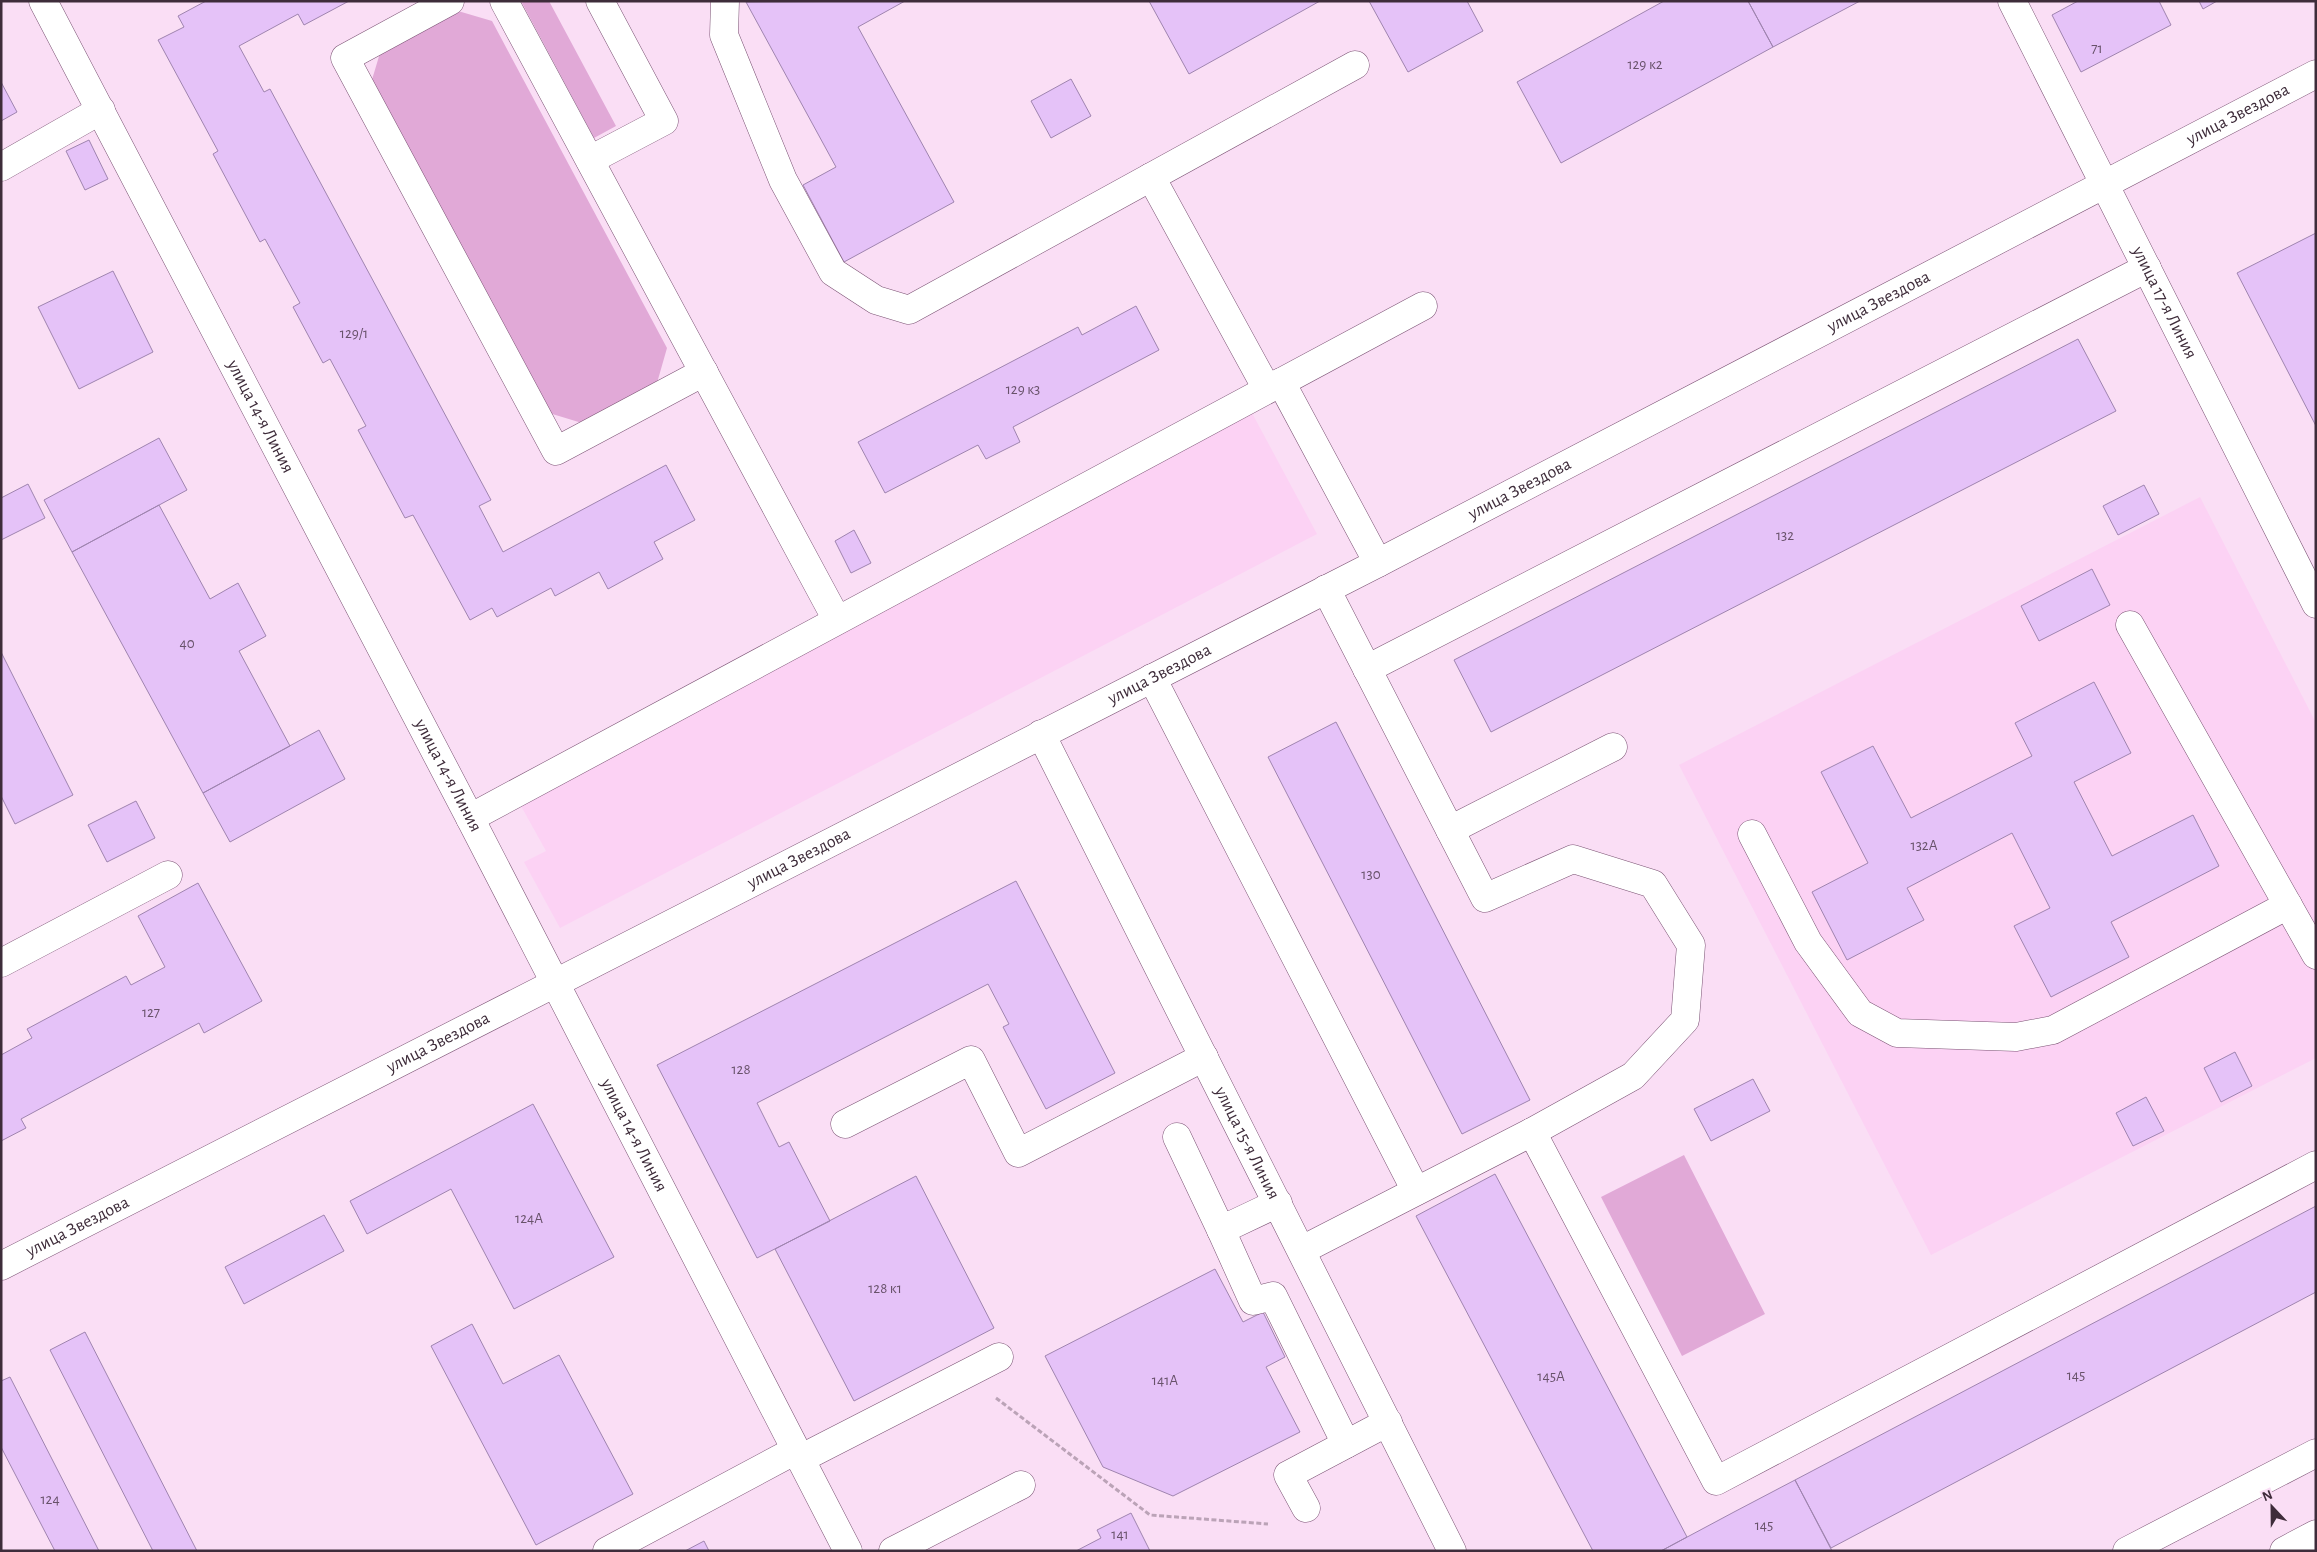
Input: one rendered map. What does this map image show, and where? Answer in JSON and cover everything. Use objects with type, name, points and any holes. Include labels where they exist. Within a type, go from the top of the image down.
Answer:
[{"type":"street","name":"улица 14-я Линия","points":[[43,1],[470,818],[848,1551]]},
{"type":"street","points":[[450,1],[344,58],[556,451],[704,372]]},
{"type":"street","points":[[504,1],[837,620]]},
{"type":"street","points":[[590,160],[664,121],[600,1]]},
{"type":"street","points":[[724,1],[724,35],[783,180],[833,272],[876,300],[909,310],[1355,65]]},
{"type":"street","name":"улица 17-я Линия","points":[[2012,1],[2316,604]]},
{"type":"street","name":"улица Звездова","points":[[1,1266],[1378,563],[2316,74]]},
{"type":"street","points":[[1,167],[101,110]]},
{"type":"street","points":[[1151,177],[1378,563]]},
{"type":"street","points":[[1367,669],[2146,268]]},
{"type":"street","points":[[470,818],[1423,306]]},
{"type":"street","points":[[1302,1250],[1532,1132],[1633,1076],[1685,1020],[1691,945],[1653,884],[1573,859],[1485,898],[1326,589]]},
{"type":"street","points":[[2130,625],[2316,955]]},
{"type":"street","points":[[1152,678],[1416,1191]]},
{"type":"street","name":"улица 15-я Линия","points":[[1041,734],[1452,1551]]},
{"type":"street","points":[[1450,830],[1613,747]]},
{"type":"street","points":[[1752,834],[1808,942],[1860,1013],[1897,1033],[2016,1037],[2053,1030],[2288,905]]},
{"type":"street","points":[[1,963],[168,875]]},
{"type":"street","points":[[845,1124],[970,1060],[1018,1153],[1204,1057]]},
{"type":"street","points":[[1532,1132],[1716,1482],[2316,1165]]},
{"type":"street","points":[[1177,1137],[1253,1301],[1272,1296],[1346,1444]]},
{"type":"street","points":[[1221,1230],[1278,1203]]},
{"type":"street","points":[[607,1551],[798,1455],[999,1358]]},
{"type":"street","points":[[1306,1508],[1288,1475],[1388,1422]]},
{"type":"street","points":[[2127,1551],[2316,1453]]},
{"type":"street","points":[[893,1551],[1021,1485]]},
{"type":"street","points":[[2284,1551],[2316,1534]]},
{"type":"path","points":[[965,1376],[1150,1515],[1268,1524]]},
{"type":"shaded area","points":[[521,1],[549,1],[616,126],[594,138]]},
{"type":"shaded area","points":[[458,11],[492,21],[667,348],[657,383],[582,423],[549,413],[371,83],[380,53]]},
{"type":"shaded area","points":[[1252,413],[1317,534],[560,928],[524,862],[546,851],[521,806]]},
{"type":"shaded area","points":[[2200,497],[2316,723],[2316,1058],[1931,1255],[1679,765]]},
{"type":"shaded area","points":[[1684,1155],[1765,1314],[1682,1356],[1601,1197]]},
{"type":"building","points":[[206,1],[349,1],[304,25],[298,14],[239,46],[264,92],[270,89],[491,500],[479,506],[503,552],[666,465],[695,520],[654,542],[663,559],[608,589],[599,572],[555,596],[551,588],[497,617],[492,608],[470,620],[413,515],[405,518],[358,430],[366,426],[330,359],[323,363],[293,307],[300,303],[265,239],[260,242],[213,154],[218,151],[158,40],[184,27],[178,16]]},
{"type":"building","points":[[905,1],[858,27],[954,202],[844,262],[803,185],[836,167],[746,2]]},
{"type":"building","points":[[1149,1],[1320,1],[1189,74]]},
{"type":"building","points":[[1369,1],[1467,1],[1483,31],[1408,72]]},
{"type":"building","points":[[1664,1],[1748,1],[1773,47],[1561,163],[1517,82]]},
{"type":"building","points":[[1748,1],[1860,1],[1773,47]]},
{"type":"building","points":[[2078,1],[2159,1],[2171,25],[2081,72],[2052,15]]},
{"type":"building","points":[[2199,1],[2217,1],[2203,9]]},
{"type":"building","points":[[1071,79],[1091,116],[1051,138],[1031,101]]},
{"type":"building","points":[[1,82],[17,112],[1,121]]},
{"type":"building","points":[[89,140],[108,179],[85,190],[66,151]]},
{"type":"building","points":[[2316,233],[2316,426],[2237,273]]},
{"type":"building","points":[[113,271],[153,352],[79,389],[38,307]]},
{"type":"building","points":[[1136,306],[1159,350],[1013,427],[1020,442],[986,459],[978,445],[885,493],[858,442],[1078,327],[1082,335]]},
{"type":"building","points":[[2078,339],[2116,411],[1491,732],[1454,660]]},
{"type":"building","points":[[159,438],[187,490],[72,552],[44,500]]},
{"type":"building","points":[[28,484],[45,518],[1,540],[1,498]]},
{"type":"building","points":[[2144,485],[2159,514],[2118,535],[2103,506]]},
{"type":"building","points":[[159,505],[210,599],[238,583],[266,636],[239,651],[290,746],[203,793],[72,552]]},
{"type":"building","points":[[854,530],[871,563],[851,573],[835,541]]},
{"type":"building","points":[[2092,569],[2110,605],[2039,641],[2021,606]]},
{"type":"building","points":[[1,652],[73,795],[15,824],[1,796]]},
{"type":"building","points":[[2094,682],[2131,753],[2074,782],[2112,856],[2193,815],[2219,866],[2111,922],[2129,957],[2051,997],[2014,926],[2050,908],[2012,833],[1907,888],[1924,920],[1847,960],[1812,892],[1868,863],[1821,772],[1873,746],[1911,818],[2032,756],[2015,723]]},
{"type":"building","points":[[1336,722],[1530,1100],[1462,1134],[1268,757]]},
{"type":"building","points":[[319,730],[345,779],[230,842],[203,793]]},
{"type":"building","points":[[136,801],[155,838],[107,862],[88,825]]},
{"type":"building","points":[[1016,881],[1115,1073],[1046,1109],[1003,1027],[1009,1024],[988,984],[757,1103],[779,1147],[789,1142],[830,1221],[757,1258],[657,1065]]},
{"type":"building","points":[[198,883],[262,1001],[204,1033],[199,1023],[21,1119],[26,1128],[1,1141],[1,1055],[32,1038],[27,1029],[126,976],[131,985],[165,967],[138,916]]},
{"type":"building","points":[[2235,1052],[2252,1086],[2221,1102],[2204,1068]]},
{"type":"building","points":[[1753,1079],[1770,1111],[1711,1141],[1694,1109]]},
{"type":"building","points":[[2146,1097],[2164,1131],[2133,1146],[2116,1113]]},
{"type":"building","points":[[533,1104],[614,1257],[514,1309],[451,1189],[367,1234],[350,1201]]},
{"type":"building","points":[[1495,1174],[1687,1537],[1661,1551],[1593,1551],[1416,1216]]},
{"type":"building","points":[[916,1176],[994,1328],[854,1401],[775,1249]]},
{"type":"building","points":[[2316,1206],[2316,1292],[1831,1548],[1795,1480]]},
{"type":"building","points":[[324,1215],[344,1251],[244,1304],[225,1267]]},
{"type":"building","points":[[1215,1269],[1243,1322],[1263,1312],[1285,1357],[1266,1367],[1300,1432],[1173,1496],[1103,1467],[1045,1356]]},
{"type":"building","points":[[472,1324],[503,1384],[559,1355],[633,1494],[536,1545],[431,1346]]},
{"type":"building","points":[[85,1332],[197,1551],[153,1551],[50,1350]]},
{"type":"building","points":[[10,1377],[99,1551],[55,1551],[1,1447],[1,1381]]},
{"type":"building","points":[[1795,1480],[1832,1551],[1661,1551],[1734,1512]]},
{"type":"building","points":[[1131,1513],[1150,1551],[1076,1551],[1101,1538],[1097,1530]]},
{"type":"building","points":[[704,1541],[709,1551],[685,1551]]}]
